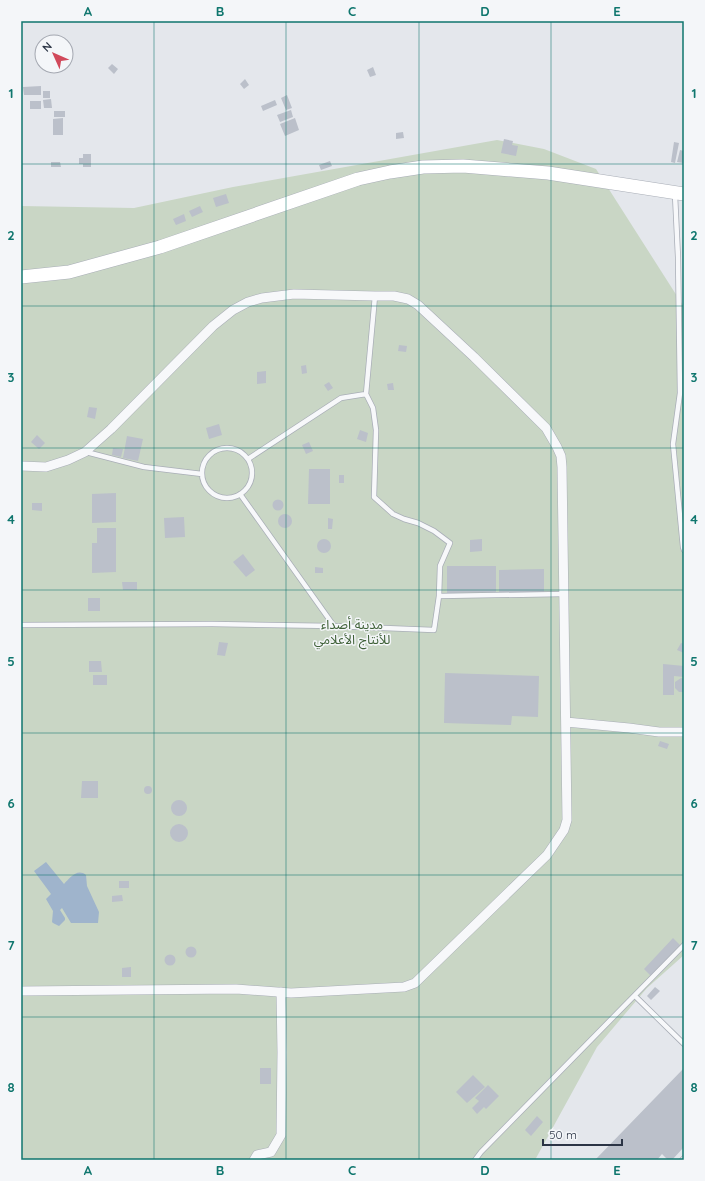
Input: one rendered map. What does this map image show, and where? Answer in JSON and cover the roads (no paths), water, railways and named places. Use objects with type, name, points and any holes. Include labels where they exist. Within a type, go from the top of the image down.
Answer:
[{"type":"main road","points":[[21,277],[69,272],[160,247],[358,179],[423,167],[463,166],[548,173],[680,194]]},
{"type":"street","points":[[21,466],[46,467],[68,460],[85,452],[111,429],[213,326],[233,310],[248,302],[279,295],[294,294],[394,296],[408,299],[418,305],[474,357],[546,428],[553,438],[561,456],[567,820],[564,830],[547,855],[415,983],[404,987],[290,993],[236,989],[21,991]]},
{"type":"street","points":[[566,722],[578,722],[659,732],[684,732]]},
{"type":"street","points":[[254,1160],[257,1155],[271,1152],[281,1135],[281,992]]},
{"type":"lane","points":[[680,194],[678,257],[680,393],[673,444],[684,550]]},
{"type":"lane","points":[[21,625],[212,624],[334,626],[434,630],[439,596],[440,566],[450,543],[434,531],[418,523],[393,514],[374,497],[376,430],[373,408],[366,394],[376,296]]},
{"type":"lane","points":[[248,458],[341,398],[366,394]]},
{"type":"lane","points":[[219,449],[235,449],[248,458],[252,474],[246,489],[240,494],[223,498],[208,490],[203,482],[202,474],[206,459],[212,453],[219,449]]},
{"type":"lane","points":[[85,452],[144,467],[202,474]]},
{"type":"lane","points":[[240,494],[334,626]]},
{"type":"lane","points":[[439,596],[563,594]]},
{"type":"lane","points":[[475,1160],[481,1152],[684,945]]},
{"type":"lane","points":[[635,996],[684,1044]]},
{"type":"water","points":[[46,862],[64,884],[77,873],[83,873],[86,875],[87,886],[99,912],[98,923],[71,923],[62,908],[60,910],[65,920],[59,926],[52,922],[53,911],[46,899],[51,894],[34,871]]},
{"type":"park label","name":"مدينة أصداء للأنتاج الأعلامي","points":[[352,632]]}]
